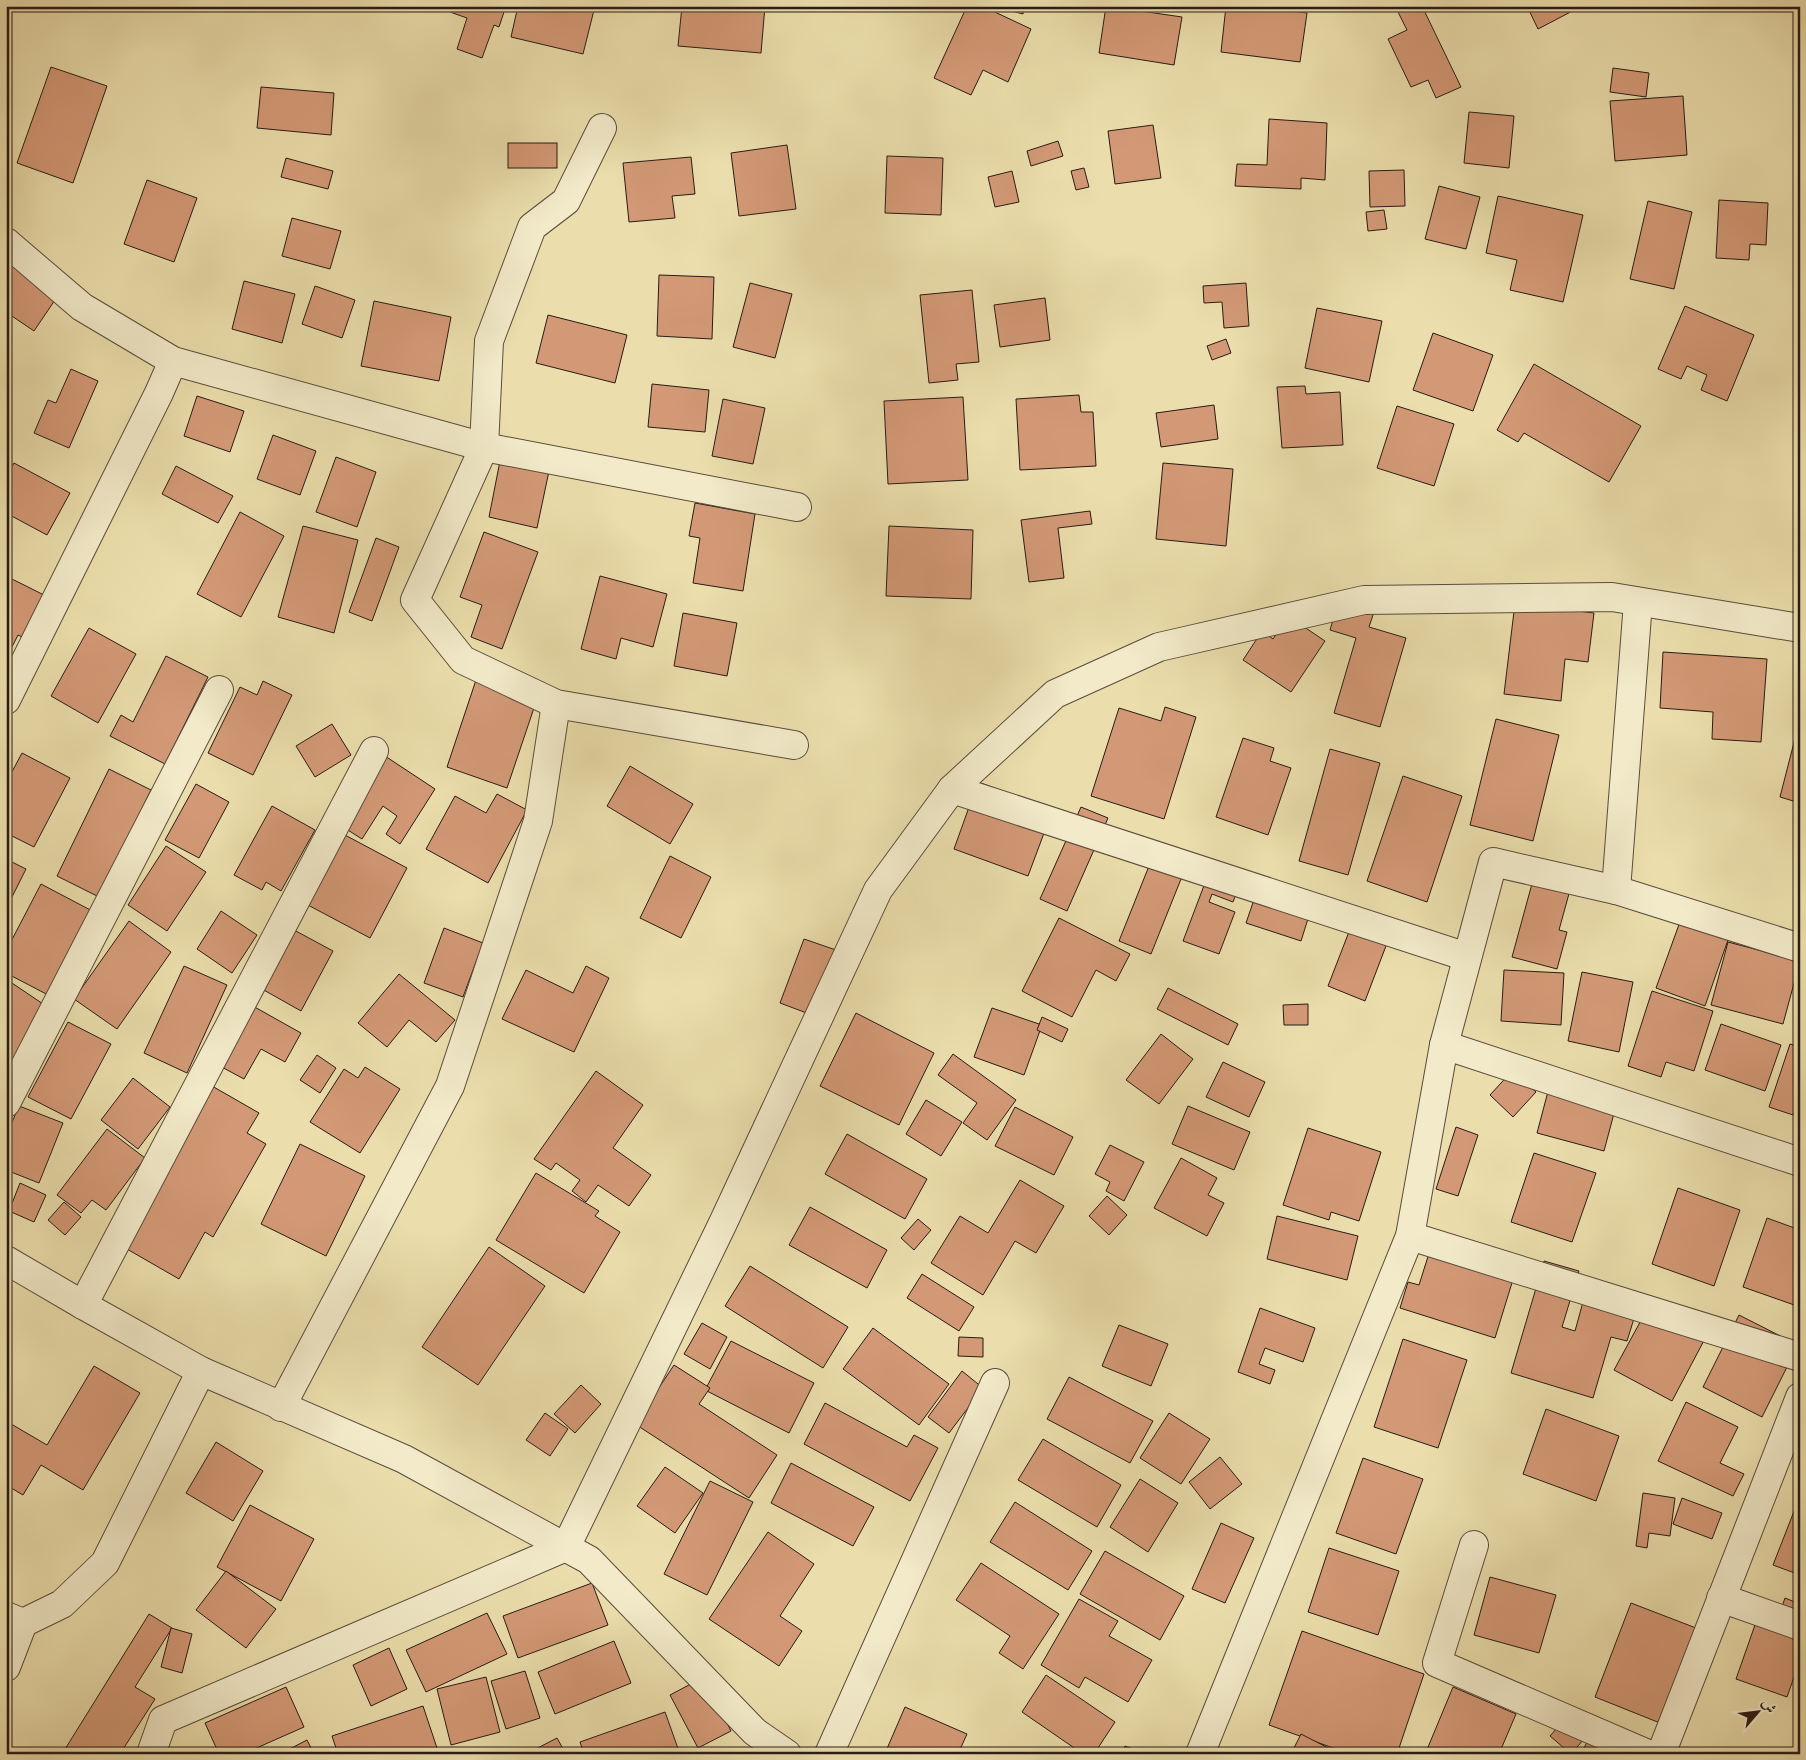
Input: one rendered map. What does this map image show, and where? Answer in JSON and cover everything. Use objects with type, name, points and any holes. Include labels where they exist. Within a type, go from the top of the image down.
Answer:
[{"type":"street","points":[[602,128],[566,201],[532,228],[489,341],[484,447],[415,600],[463,660],[556,704],[794,745]]},
{"type":"street","points":[[6,242],[82,307],[173,362],[484,447],[797,507]]},
{"type":"street","points":[[6,700],[155,402],[173,362]]},
{"type":"street","points":[[152,1754],[163,1720],[566,1547],[723,1223],[878,890],[952,789],[1055,694],[1159,647],[1364,600],[1612,598],[1800,628]]},
{"type":"street","points":[[1616,890],[1638,602]]},
{"type":"street","points":[[6,1103],[219,690]]},
{"type":"street","points":[[281,1407],[450,1086],[538,821],[556,704]]},
{"type":"street","points":[[83,1306],[374,751]]},
{"type":"street","points":[[952,789],[1467,957]]},
{"type":"street","points":[[1200,1754],[1410,1236],[1444,1045],[1493,862],[1616,890],[1800,948]]},
{"type":"street","points":[[1444,1045],[1800,1162]]},
{"type":"street","points":[[1410,1236],[1800,1358]]},
{"type":"street","points":[[6,1260],[83,1306],[201,1371],[404,1460],[590,1560],[755,1732],[781,1753]]},
{"type":"street","points":[[6,1667],[15,1619],[62,1604],[105,1563],[201,1371]]},
{"type":"street","points":[[829,1754],[995,1383]]},
{"type":"street","points":[[1661,1754],[1800,1397]]},
{"type":"street","points":[[1474,1545],[1437,1663],[1648,1754]]},
{"type":"street","points":[[1721,1598],[1800,1626]]},
{"type":"building","points":[[452,6],[506,6],[499,27],[494,25],[482,58],[457,49],[467,18],[450,12]]},
{"type":"building","points":[[518,6],[595,6],[583,54],[511,37]]},
{"type":"building","points":[[682,6],[765,6],[761,53],[678,46]]},
{"type":"building","points":[[967,6],[982,6],[1031,29],[1008,82],[983,70],[971,95],[934,78]]},
{"type":"building","points":[[992,6],[1025,6],[1023,14]]},
{"type":"building","points":[[1106,6],[1182,17],[1174,65],[1099,53]]},
{"type":"building","points":[[1226,6],[1257,6],[1307,13],[1300,62],[1221,52]]},
{"type":"building","points":[[1409,6],[1422,6],[1461,87],[1436,98],[1428,80],[1411,87],[1388,39],[1407,30],[1398,12]]},
{"type":"building","points":[[1527,6],[1582,6],[1538,29]]},
{"type":"building","points":[[51,67],[107,86],[73,183],[17,163]]},
{"type":"building","points":[[1613,68],[1649,73],[1646,97],[1610,92]]},
{"type":"building","points":[[261,87],[334,93],[331,135],[257,128]]},
{"type":"building","points":[[1683,96],[1687,155],[1615,161],[1610,101]]},
{"type":"building","points":[[1469,112],[1514,116],[1509,168],[1464,163]]},
{"type":"building","points":[[1269,119],[1327,123],[1325,180],[1301,178],[1301,189],[1235,186],[1237,164],[1267,165]]},
{"type":"building","points":[[1153,125],[1161,178],[1115,184],[1108,131]]},
{"type":"building","points":[[1058,141],[1063,156],[1031,166],[1027,151]]},
{"type":"building","points":[[508,143],[557,143],[557,168],[508,168]]},
{"type":"building","points":[[787,145],[796,209],[739,216],[731,153]]},
{"type":"building","points":[[887,156],[943,158],[941,215],[885,213]]},
{"type":"building","points":[[691,157],[695,194],[672,196],[675,218],[629,222],[623,163]]},
{"type":"building","points":[[286,158],[333,171],[328,189],[281,177]]},
{"type":"building","points":[[1084,168],[1089,187],[1076,190],[1071,171]]},
{"type":"building","points":[[1404,170],[1405,206],[1370,207],[1369,171]]},
{"type":"building","points":[[1012,171],[1019,202],[995,207],[988,177]]},
{"type":"building","points":[[147,180],[197,198],[174,262],[124,244]]},
{"type":"building","points":[[1439,186],[1480,197],[1466,249],[1425,239]]},
{"type":"building","points":[[1498,196],[1583,215],[1563,302],[1510,290],[1517,260],[1486,253]]},
{"type":"building","points":[[1719,200],[1768,203],[1766,245],[1750,244],[1749,260],[1716,258]]},
{"type":"building","points":[[1648,201],[1692,212],[1674,289],[1630,279]]},
{"type":"building","points":[[1384,210],[1387,229],[1368,231],[1366,212]]},
{"type":"building","points":[[292,218],[341,231],[330,269],[282,256]]},
{"type":"building","points":[[6,262],[57,297],[34,331],[6,312]]},
{"type":"building","points":[[659,275],[714,277],[712,339],[657,336]]},
{"type":"building","points":[[244,281],[295,294],[282,343],[232,329]]},
{"type":"building","points":[[750,283],[792,294],[775,358],[733,347]]},
{"type":"building","points":[[1246,283],[1249,326],[1224,328],[1222,302],[1204,303],[1203,286]]},
{"type":"building","points":[[315,286],[355,300],[342,338],[302,324]]},
{"type":"building","points":[[972,290],[979,362],[956,364],[958,380],[929,383],[920,295]]},
{"type":"building","points":[[1045,298],[1050,340],[1000,347],[994,305]]},
{"type":"building","points":[[374,301],[451,317],[439,381],[361,366]]},
{"type":"building","points":[[1685,306],[1754,335],[1727,401],[1701,390],[1707,375],[1687,366],[1681,379],[1658,369]]},
{"type":"building","points":[[1317,308],[1382,321],[1369,382],[1305,368]]},
{"type":"building","points":[[548,315],[627,335],[615,383],[536,363]]},
{"type":"building","points":[[1433,333],[1493,355],[1473,411],[1413,390]]},
{"type":"building","points":[[1226,339],[1231,353],[1212,360],[1207,346]]},
{"type":"building","points":[[1534,364],[1641,426],[1609,482],[1524,433],[1518,442],[1497,430]]},
{"type":"building","points":[[71,369],[98,381],[69,448],[34,433],[48,400],[56,403]]},
{"type":"building","points":[[652,384],[709,390],[705,432],[648,427]]},
{"type":"building","points":[[1305,386],[1306,394],[1340,392],[1343,445],[1282,448],[1277,387]]},
{"type":"building","points":[[1079,395],[1081,412],[1093,412],[1096,466],[1020,470],[1016,399]]},
{"type":"building","points":[[197,396],[244,411],[230,452],[184,436]]},
{"type":"building","points":[[963,397],[968,480],[888,484],[884,401]]},
{"type":"building","points":[[723,399],[765,408],[753,464],[712,456]]},
{"type":"building","points":[[1214,405],[1218,439],[1161,447],[1156,413]]},
{"type":"building","points":[[1397,406],[1454,424],[1434,486],[1377,468]]},
{"type":"building","points":[[273,435],[316,451],[300,495],[257,479]]},
{"type":"building","points":[[336,457],[376,472],[357,527],[316,512]]},
{"type":"building","points":[[500,461],[549,471],[537,528],[489,517]]},
{"type":"building","points":[[14,463],[70,493],[47,535],[6,513],[6,477]]},
{"type":"building","points":[[1163,463],[1233,469],[1226,546],[1156,539]]},
{"type":"building","points":[[176,466],[233,496],[218,523],[162,494]]},
{"type":"building","points":[[695,503],[755,514],[743,591],[693,583],[700,538],[689,536]]},
{"type":"building","points":[[1090,511],[1092,524],[1058,528],[1064,578],[1029,582],[1021,520]]},
{"type":"building","points":[[240,512],[284,536],[241,617],[197,594]]},
{"type":"building","points":[[303,526],[358,540],[334,633],[278,617]]},
{"type":"building","points":[[889,526],[973,530],[971,599],[886,596]]},
{"type":"building","points":[[1800,526],[1800,542],[1794,540]]},
{"type":"building","points":[[484,532],[538,552],[502,649],[471,637],[482,605],[460,597]]},
{"type":"building","points":[[376,538],[399,547],[372,621],[349,612]]},
{"type":"building","points":[[6,576],[44,595],[24,638],[18,635],[6,659]]},
{"type":"building","points":[[600,576],[667,594],[653,647],[621,638],[616,659],[581,649]]},
{"type":"building","points":[[1340,596],[1376,606],[1369,627],[1406,638],[1380,727],[1334,713],[1356,638],[1330,630]]},
{"type":"building","points":[[1515,603],[1594,613],[1588,662],[1565,659],[1561,701],[1504,694]]},
{"type":"building","points":[[683,613],[737,623],[727,676],[674,666]]},
{"type":"building","points":[[1288,616],[1325,641],[1291,692],[1243,660],[1262,631],[1273,639]]},
{"type":"building","points":[[89,628],[136,654],[98,723],[51,696]]},
{"type":"building","points":[[1663,652],[1767,659],[1761,742],[1712,739],[1713,712],[1660,708]]},
{"type":"building","points":[[166,656],[208,677],[165,764],[110,736],[121,715],[133,722]]},
{"type":"building","points":[[477,677],[537,699],[507,788],[447,767]]},
{"type":"building","points":[[263,681],[292,695],[253,775],[208,753],[240,687],[257,695]]},
{"type":"building","points":[[1165,707],[1196,717],[1164,819],[1091,796],[1119,708],[1161,721]]},
{"type":"building","points":[[1496,719],[1559,735],[1533,841],[1470,825]]},
{"type":"building","points":[[1800,719],[1800,803],[1780,797]]},
{"type":"building","points":[[332,724],[351,755],[315,777],[296,746]]},
{"type":"building","points":[[1243,738],[1274,748],[1270,761],[1291,768],[1268,835],[1216,817]]},
{"type":"building","points":[[1330,749],[1380,763],[1348,875],[1299,861]]},
{"type":"building","points":[[22,753],[70,778],[34,847],[6,833],[6,783]]},
{"type":"building","points":[[385,756],[435,789],[400,844],[386,834],[397,816],[383,806],[362,839],[340,825]]},
{"type":"building","points":[[630,766],[693,804],[670,844],[607,806]]},
{"type":"building","points":[[109,769],[151,790],[99,897],[57,876]]},
{"type":"building","points":[[1403,776],[1462,796],[1427,902],[1367,881]]},
{"type":"building","points":[[978,782],[1053,809],[1028,876],[954,849]]},
{"type":"building","points":[[196,784],[229,802],[199,858],[165,840]]},
{"type":"building","points":[[497,794],[527,810],[488,883],[426,849],[455,796],[486,813]]},
{"type":"building","points":[[272,806],[315,830],[281,891],[266,882],[262,890],[234,875]]},
{"type":"building","points":[[1081,807],[1108,818],[1067,911],[1040,899]]},
{"type":"building","points":[[343,834],[407,868],[370,938],[306,904]]},
{"type":"building","points":[[166,846],[206,872],[167,931],[128,905]]},
{"type":"building","points":[[670,856],[711,877],[681,938],[640,918]]},
{"type":"building","points":[[6,859],[26,869],[6,909]]},
{"type":"building","points":[[1151,861],[1183,874],[1151,954],[1119,941]]},
{"type":"building","points":[[1208,875],[1239,886],[1233,902],[1212,894],[1209,902],[1235,912],[1219,954],[1183,941]]},
{"type":"building","points":[[1533,880],[1570,890],[1559,930],[1567,932],[1557,969],[1512,957]]},
{"type":"building","points":[[41,884],[96,913],[52,997],[6,973],[6,951]]},
{"type":"building","points":[[1259,885],[1313,903],[1301,941],[1246,923]]},
{"type":"building","points":[[221,911],[257,935],[232,973],[197,949]]},
{"type":"building","points":[[1059,918],[1130,954],[1116,981],[1096,970],[1072,1017],[1022,991]]},
{"type":"building","points":[[1681,919],[1729,937],[1705,1006],[1656,988]]},
{"type":"building","points":[[129,921],[171,952],[117,1029],[74,999]]},
{"type":"building","points":[[1352,924],[1389,938],[1365,1001],[1328,986]]},
{"type":"building","points":[[444,928],[483,943],[463,997],[424,983]]},
{"type":"building","points":[[294,930],[333,951],[301,1011],[262,989]]},
{"type":"building","points":[[804,939],[836,950],[812,1015],[780,1003]]},
{"type":"building","points":[[1728,942],[1800,961],[1783,1024],[1711,1005]]},
{"type":"building","points":[[184,966],[227,985],[187,1073],[144,1053]]},
{"type":"building","points":[[586,966],[609,978],[574,1052],[502,1019],[526,970],[573,993]]},
{"type":"building","points":[[1504,970],[1564,973],[1561,1025],[1501,1021]]},
{"type":"building","points":[[1582,972],[1633,982],[1619,1052],[1568,1041]]},
{"type":"building","points":[[399,974],[455,1020],[436,1042],[409,1020],[387,1047],[358,1023]]},
{"type":"building","points":[[6,979],[49,1008],[6,1070]]},
{"type":"building","points":[[1168,988],[1238,1024],[1228,1045],[1157,1009]]},
{"type":"building","points":[[1652,991],[1713,1011],[1694,1071],[1666,1062],[1661,1077],[1628,1066]]},
{"type":"building","points":[[1308,1004],[1308,1025],[1284,1025],[1283,1005]]},
{"type":"building","points":[[251,1005],[301,1033],[285,1062],[261,1049],[244,1079],[218,1065]]},
{"type":"building","points":[[992,1008],[1042,1025],[1024,1075],[974,1057]]},
{"type":"building","points":[[856,1013],[934,1053],[899,1125],[820,1086]]},
{"type":"building","points":[[1042,1017],[1068,1029],[1062,1042],[1037,1030]]},
{"type":"building","points":[[68,1022],[111,1044],[71,1119],[28,1097]]},
{"type":"building","points":[[1721,1024],[1781,1045],[1765,1091],[1705,1070]]},
{"type":"building","points":[[1161,1034],[1193,1059],[1159,1104],[1126,1080]]},
{"type":"building","points":[[1790,1044],[1800,1047],[1800,1098],[1793,1115],[1769,1107]]},
{"type":"building","points":[[953,1054],[1016,1100],[987,1140],[963,1123],[977,1103],[938,1075]]},
{"type":"building","points":[[317,1055],[336,1068],[320,1093],[300,1080]]},
{"type":"building","points":[[1223,1062],[1265,1082],[1249,1117],[1206,1097]]},
{"type":"building","points":[[365,1067],[400,1089],[360,1153],[310,1122],[344,1069],[358,1078]]},
{"type":"building","points":[[596,1071],[643,1105],[613,1148],[651,1175],[629,1206],[598,1185],[586,1202],[572,1191],[580,1180],[556,1163],[551,1170],[534,1159]]},
{"type":"building","points":[[1512,1071],[1536,1092],[1513,1117],[1490,1095]]},
{"type":"building","points":[[133,1078],[170,1107],[138,1149],[101,1120]]},
{"type":"building","points":[[1550,1084],[1617,1102],[1604,1151],[1537,1133]]},
{"type":"building","points":[[212,1086],[259,1113],[247,1133],[266,1144],[213,1237],[205,1232],[179,1279],[120,1245]]},
{"type":"building","points":[[926,1100],[962,1122],[941,1156],[906,1134]]},
{"type":"building","points":[[19,1106],[63,1123],[39,1183],[6,1170],[6,1136]]},
{"type":"building","points":[[1188,1106],[1250,1132],[1234,1170],[1172,1144]]},
{"type":"building","points":[[1015,1107],[1073,1137],[1054,1175],[995,1146]]},
{"type":"building","points":[[1456,1127],[1478,1135],[1458,1196],[1436,1189]]},
{"type":"building","points":[[1308,1128],[1381,1152],[1359,1221],[1331,1212],[1329,1220],[1283,1205]]},
{"type":"building","points":[[107,1129],[145,1158],[106,1210],[92,1200],[81,1213],[57,1195]]},
{"type":"building","points":[[847,1134],[927,1179],[905,1219],[825,1174]]},
{"type":"building","points":[[300,1144],[365,1176],[326,1256],[261,1224]]},
{"type":"building","points":[[1110,1145],[1144,1162],[1124,1201],[1106,1191],[1110,1182],[1095,1174]]},
{"type":"building","points":[[1534,1153],[1596,1173],[1572,1242],[1511,1222]]},
{"type":"building","points":[[1181,1158],[1217,1178],[1208,1195],[1224,1203],[1207,1236],[1154,1208]]},
{"type":"building","points":[[536,1173],[599,1211],[595,1216],[620,1232],[584,1293],[496,1240]]},
{"type":"building","points":[[1020,1180],[1064,1206],[1036,1253],[1015,1241],[983,1295],[931,1263],[960,1216],[988,1233]]},
{"type":"building","points":[[20,1183],[46,1195],[34,1222],[9,1211]]},
{"type":"building","points":[[1678,1188],[1740,1210],[1714,1286],[1652,1264]]},
{"type":"building","points":[[1107,1196],[1127,1215],[1109,1235],[1089,1216]]},
{"type":"building","points":[[64,1202],[81,1217],[65,1235],[48,1220]]},
{"type":"building","points":[[810,1207],[887,1250],[867,1288],[789,1245]]},
{"type":"building","points":[[1277,1216],[1358,1236],[1347,1280],[1267,1259]]},
{"type":"building","points":[[1767,1218],[1800,1230],[1800,1307],[1743,1287]]},
{"type":"building","points":[[918,1219],[931,1230],[914,1250],[901,1238]]},
{"type":"building","points":[[489,1247],[545,1286],[478,1385],[422,1347]]},
{"type":"building","points":[[1431,1247],[1515,1273],[1495,1338],[1400,1308],[1408,1282],[1419,1285]]},
{"type":"building","points":[[1544,1261],[1579,1271],[1562,1327],[1575,1331],[1589,1280],[1641,1296],[1627,1341],[1611,1337],[1593,1398],[1511,1373]]},
{"type":"building","points":[[750,1266],[848,1327],[823,1368],[725,1306]]},
{"type":"building","points":[[922,1274],[974,1307],[959,1331],[907,1298]]},
{"type":"building","points":[[1651,1302],[1708,1333],[1672,1401],[1614,1370]]},
{"type":"building","points":[[1260,1308],[1315,1328],[1303,1362],[1265,1348],[1259,1364],[1275,1370],[1270,1384],[1238,1372]]},
{"type":"building","points":[[1739,1315],[1798,1345],[1762,1417],[1703,1387]]},
{"type":"building","points":[[702,1323],[727,1337],[710,1369],[684,1354]]},
{"type":"building","points":[[1119,1325],[1168,1344],[1151,1386],[1102,1366]]},
{"type":"building","points":[[873,1328],[949,1384],[919,1425],[843,1369]]},
{"type":"building","points":[[959,1337],[983,1338],[983,1357],[958,1356]]},
{"type":"building","points":[[1403,1339],[1467,1360],[1438,1448],[1374,1427]]},
{"type":"building","points":[[731,1341],[814,1383],[789,1433],[705,1390]]},
{"type":"building","points":[[674,1365],[710,1388],[699,1404],[777,1455],[749,1498],[635,1424]]},
{"type":"building","points":[[94,1366],[140,1393],[83,1490],[41,1465],[23,1495],[6,1485],[6,1421],[47,1445]]},
{"type":"building","points":[[962,1371],[983,1388],[949,1433],[928,1417]]},
{"type":"building","points":[[1069,1377],[1153,1421],[1130,1463],[1047,1419]]},
{"type":"building","points":[[581,1385],[601,1404],[575,1433],[554,1414]]},
{"type":"building","points":[[1686,1402],[1738,1427],[1720,1463],[1744,1474],[1733,1496],[1658,1461]]},
{"type":"building","points":[[825,1403],[907,1447],[914,1435],[938,1448],[910,1501],[804,1444]]},
{"type":"building","points":[[1546,1409],[1619,1436],[1596,1501],[1523,1474]]},
{"type":"building","points":[[545,1413],[568,1429],[550,1456],[526,1440]]},
{"type":"building","points":[[1169,1413],[1210,1439],[1181,1484],[1140,1458]]},
{"type":"building","points":[[1043,1439],[1121,1485],[1097,1527],[1018,1480]]},
{"type":"building","points":[[216,1442],[263,1471],[233,1521],[186,1493]]},
{"type":"building","points":[[1220,1457],[1242,1484],[1210,1509],[1189,1482]]},
{"type":"building","points":[[1363,1458],[1423,1479],[1396,1554],[1336,1533]]},
{"type":"building","points":[[791,1463],[874,1507],[853,1546],[771,1503]]},
{"type":"building","points":[[665,1467],[703,1493],[675,1533],[637,1506]]},
{"type":"building","points":[[1140,1479],[1178,1503],[1148,1552],[1110,1527]]},
{"type":"building","points":[[710,1481],[753,1502],[707,1595],[664,1574]]},
{"type":"building","points":[[1643,1493],[1675,1498],[1670,1536],[1649,1533],[1647,1548],[1636,1546]]},
{"type":"building","points":[[1800,1496],[1800,1575],[1773,1565]]},
{"type":"building","points":[[1682,1498],[1722,1513],[1712,1539],[1673,1524]]},
{"type":"building","points":[[1015,1502],[1092,1551],[1068,1590],[990,1542]]},
{"type":"building","points":[[250,1505],[314,1539],[281,1601],[217,1567]]},
{"type":"building","points":[[1221,1523],[1254,1538],[1225,1603],[1192,1589]]},
{"type":"building","points":[[768,1532],[814,1564],[780,1616],[802,1631],[779,1666],[709,1619]]},
{"type":"building","points":[[1329,1548],[1399,1571],[1378,1635],[1308,1612]]},
{"type":"building","points":[[1105,1551],[1184,1596],[1160,1640],[1080,1594]]},
{"type":"building","points":[[981,1563],[1059,1614],[1023,1669],[999,1653],[1010,1636],[956,1600]]},
{"type":"building","points":[[226,1571],[276,1609],[246,1648],[196,1610]]},
{"type":"building","points":[[1490,1577],[1556,1595],[1539,1653],[1474,1635]]},
{"type":"building","points":[[592,1583],[608,1625],[518,1658],[503,1616]]},
{"type":"building","points":[[1785,1598],[1800,1604],[1800,1660],[1787,1697],[1736,1679],[1762,1605],[1780,1612]]},
{"type":"building","points":[[1079,1599],[1118,1621],[1109,1636],[1152,1660],[1128,1702],[1085,1677],[1079,1688],[1041,1665]]},
{"type":"building","points":[[1631,1603],[1696,1628],[1660,1723],[1595,1697]]},
{"type":"building","points":[[487,1613],[507,1654],[426,1692],[406,1650]]},
{"type":"building","points":[[149,1614],[172,1628],[135,1687],[155,1699],[120,1754],[62,1754]]},
{"type":"building","points":[[171,1628],[192,1634],[182,1673],[161,1667]]},
{"type":"building","points":[[1302,1631],[1424,1674],[1397,1754],[1350,1754],[1269,1725]]},
{"type":"building","points":[[614,1641],[631,1683],[555,1714],[538,1672]]},
{"type":"building","points":[[389,1648],[407,1689],[371,1706],[353,1665]]},
{"type":"building","points":[[525,1671],[540,1718],[506,1729],[491,1681]]},
{"type":"building","points":[[1046,1675],[1115,1722],[1094,1754],[1083,1754],[1022,1712]]},
{"type":"building","points":[[486,1677],[500,1732],[451,1745],[437,1689]]},
{"type":"building","points":[[704,1677],[731,1731],[698,1748],[670,1695]]},
{"type":"building","points":[[286,1687],[304,1727],[243,1754],[219,1754],[205,1723]]},
{"type":"building","points":[[1453,1687],[1516,1714],[1499,1754],[1430,1754],[1426,1752]]},
{"type":"building","points":[[423,1706],[438,1751],[430,1754],[338,1754],[332,1736]]},
{"type":"building","points":[[905,1707],[967,1734],[958,1754],[893,1754],[886,1751]]},
{"type":"building","points":[[665,1712],[680,1754],[584,1754],[580,1742]]},
{"type":"building","points":[[1563,1721],[1584,1739],[1571,1754],[1550,1736]]},
{"type":"building","points":[[1594,1728],[1616,1740],[1609,1754],[1585,1754],[1582,1752]]},
{"type":"building","points":[[1301,1734],[1340,1754],[1291,1754]]},
{"type":"building","points":[[557,1738],[566,1754],[526,1754]]},
{"type":"building","points":[[307,1740],[314,1754],[280,1754]]},
{"type":"building","points":[[1125,1746],[1146,1754],[1122,1754]]}]
